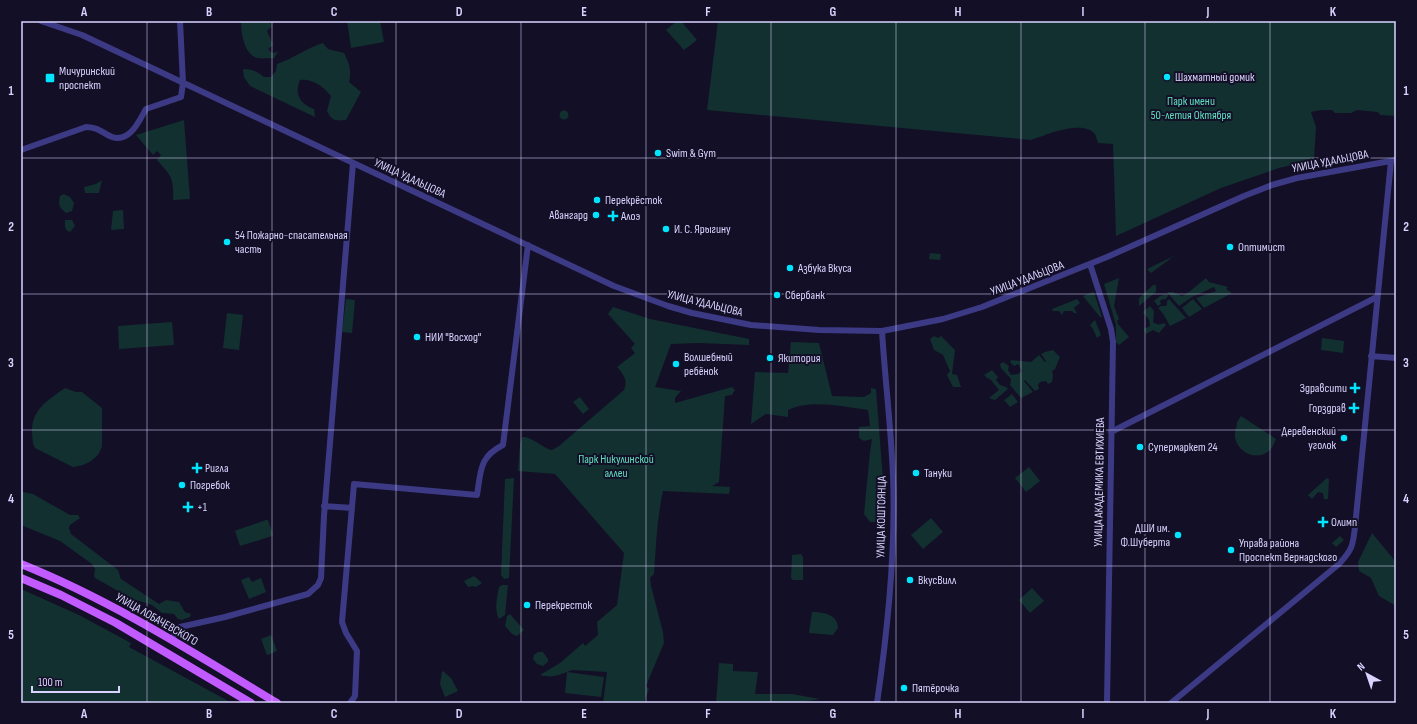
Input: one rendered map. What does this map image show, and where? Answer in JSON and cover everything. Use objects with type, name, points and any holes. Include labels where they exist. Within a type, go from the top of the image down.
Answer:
[{"type":"main road","name":"УЛИЦА ЛОБАЧЕВСКОГО","points":[[21,564],[70,585],[122,611],[277,703]]},
{"type":"main road","name":"УЛИЦА ЛОБАЧЕВСКОГО","points":[[21,578],[61,595],[116,623],[251,703]]},
{"type":"street","name":"УЛИЦА УДАЛЬЦОВА","points":[[41,21],[82,35],[614,286],[661,304],[692,313],[740,323],[776,327],[819,330],[882,331],[932,321],[976,309],[1023,292],[1272,185],[1305,176],[1393,161]]},
{"type":"street","points":[[21,150],[86,127],[96,128],[113,137],[120,138],[128,135],[133,130],[146,109],[181,97],[183,83],[180,21]]},
{"type":"street","points":[[1171,703],[1339,564],[1349,553],[1353,543],[1355,527],[1377,297],[1393,161]]},
{"type":"street","points":[[171,640],[180,627],[308,594],[314,590],[321,578],[324,506],[353,163]]},
{"type":"street","points":[[350,703],[355,696],[357,651],[346,633],[342,622],[354,484],[477,495],[484,460],[492,450],[503,445],[528,245]]},
{"type":"street","name":"УЛИЦА АКАДЕМИКА ЕВТИХИЕВА","points":[[1090,264],[1111,330],[1112,342],[1107,703]]},
{"type":"street","points":[[1111,432],[1377,297]]},
{"type":"street","name":"УЛИЦА КОШТОЯНЦА","points":[[877,703],[887,632],[894,532],[893,475],[882,331]]},
{"type":"street","points":[[1371,356],[1396,358]]},
{"type":"street","points":[[324,506],[352,508]]},
{"type":"green space","points":[[241,21],[269,21],[272,26],[267,31],[273,45],[268,49],[272,53],[278,52],[274,58],[257,58],[249,52],[244,42]]},
{"type":"green space","points":[[347,21],[380,21],[384,42],[351,48]]},
{"type":"green space","points":[[677,21],[681,21],[697,40],[684,50],[666,30]]},
{"type":"green space","name":"Парк имени 50-летия Октября","points":[[718,21],[1396,21],[1396,116],[1380,115],[1378,112],[1357,110],[1351,113],[1335,113],[1332,110],[1311,112],[1316,127],[1314,160],[1279,168],[1221,188],[1116,236],[1113,144],[1098,143],[1095,134],[1089,130],[1073,128],[1054,132],[1031,140],[707,110]]},
{"type":"green space","points":[[323,43],[328,49],[344,53],[350,67],[349,82],[361,92],[346,120],[332,119],[327,111],[331,96],[321,86],[309,80],[300,80],[298,85],[298,94],[305,104],[314,109],[315,117],[250,86],[244,77],[244,69],[255,71],[264,77],[271,77],[276,71],[277,64]]},
{"type":"green space","points":[[564,110],[569,115],[564,120],[559,115]]},
{"type":"green space","points":[[184,120],[190,199],[173,200],[173,186],[171,177],[157,160],[161,155],[157,151],[153,155],[136,135]]},
{"type":"green space","points":[[102,180],[99,193],[85,193],[84,187],[96,184]]},
{"type":"green space","points":[[64,194],[70,197],[74,203],[72,211],[66,213],[59,204],[60,196]]},
{"type":"green space","points":[[123,210],[124,229],[111,230],[113,211]]},
{"type":"green space","points":[[65,220],[72,220],[75,226],[70,232],[66,229]]},
{"type":"green space","points":[[930,253],[941,254],[940,260],[929,259]]},
{"type":"green space","points":[[1174,256],[1151,273],[1147,269]]},
{"type":"green space","points":[[1119,278],[1114,306],[1119,319],[1117,321],[1118,324],[1129,337],[1119,345],[1116,342],[1116,325],[1104,284]]},
{"type":"green space","points":[[1206,278],[1209,282],[1228,287],[1226,289],[1232,293],[1204,308],[1196,298],[1216,291],[1214,287],[1192,297],[1179,306],[1167,292],[1173,292],[1182,296]]},
{"type":"green space","points":[[1153,285],[1156,285],[1156,292],[1139,306],[1139,298]]},
{"type":"green space","points":[[1093,292],[1102,317],[1100,317],[1083,296]]},
{"type":"green space","points":[[1167,294],[1168,296],[1165,300],[1163,299],[1160,301],[1161,304],[1158,306],[1154,301],[1160,296]]},
{"type":"green space","points":[[346,299],[355,300],[352,333],[342,332]]},
{"type":"green space","points":[[1077,299],[1080,303],[1074,308],[1077,313],[1072,311],[1064,311],[1062,315],[1059,311],[1053,311],[1052,309]]},
{"type":"green space","points":[[1169,299],[1186,318],[1170,326],[1158,308],[1161,306],[1166,306]]},
{"type":"green space","points":[[1193,299],[1202,309],[1189,317],[1182,308]]},
{"type":"green space","points":[[1150,306],[1154,311],[1153,322],[1156,324],[1164,323],[1166,325],[1159,333],[1153,330],[1146,334],[1144,329],[1150,326],[1149,320],[1143,312]]},
{"type":"green space","name":"Парк Никулинской аллеи","points":[[613,307],[650,319],[749,339],[749,345],[699,343],[671,344],[655,387],[681,391],[675,398],[675,403],[732,387],[735,390],[732,395],[725,396],[719,482],[712,486],[730,487],[729,494],[663,491],[658,522],[654,574],[650,578],[663,632],[664,643],[646,686],[649,689],[644,702],[603,703],[607,672],[572,670],[560,675],[540,675],[560,663],[583,643],[585,646],[598,635],[597,622],[617,605],[624,553],[555,474],[518,471],[522,437],[530,438],[552,450],[559,446],[624,390],[626,383],[625,378],[617,367],[635,353],[631,348],[635,344],[608,314]]},
{"type":"green space","points":[[227,313],[243,315],[239,350],[223,348]]},
{"type":"green space","points":[[1095,320],[1101,335],[1097,338],[1090,325]]},
{"type":"green space","points":[[172,322],[174,345],[119,349],[118,326]]},
{"type":"green space","points":[[934,336],[938,338],[941,336],[955,350],[952,374],[957,375],[961,387],[953,387],[947,375],[950,371],[943,355],[934,350],[930,339]]},
{"type":"green space","points":[[1322,338],[1344,341],[1343,353],[1321,350]]},
{"type":"green space","points":[[791,342],[819,343],[832,396],[864,397],[871,393],[871,388],[876,389],[885,507],[882,518],[879,522],[870,522],[864,514],[872,439],[864,441],[859,438],[859,427],[870,426],[868,410],[817,404],[807,405],[788,410],[788,417],[766,414],[751,424],[755,372],[788,373]]},
{"type":"green space","points":[[1053,350],[1060,357],[1055,369],[1052,371],[1052,382],[1048,384],[1046,381],[1040,382],[1038,385],[1039,389],[1035,391],[1025,380],[1024,381],[1033,392],[1021,398],[1010,385],[1011,379],[1001,368],[1000,364],[1003,362],[1009,366],[1008,370],[1011,375],[1018,374],[1022,371],[1018,364],[1014,366],[1010,362],[1011,360],[1031,362],[1039,355],[1045,362],[1046,361],[1041,354]]},
{"type":"green space","points":[[992,370],[998,377],[996,380],[1000,385],[1008,389],[995,400],[989,398],[999,390],[990,379],[984,375]]},
{"type":"green space","points":[[65,388],[76,392],[82,392],[102,408],[102,446],[100,451],[91,461],[73,467],[35,448],[33,444],[32,425],[34,418],[47,401]]},
{"type":"green space","points":[[1012,394],[1018,402],[1010,407],[1004,400]]},
{"type":"green space","points":[[580,397],[589,409],[583,414],[573,402]]},
{"type":"green space","points":[[1241,416],[1276,439],[1273,446],[1265,454],[1249,454],[1240,448],[1235,436],[1237,422]]},
{"type":"green space","points":[[1029,467],[1040,481],[1026,492],[1015,478]]},
{"type":"green space","points":[[514,478],[509,578],[504,579],[501,575],[505,479]]},
{"type":"green space","points":[[1327,478],[1329,479],[1328,499],[1324,499],[1323,493],[1318,492],[1312,499],[1308,495]]},
{"type":"green space","points":[[21,489],[23,492],[33,494],[70,515],[78,515],[80,518],[70,525],[69,528],[71,534],[118,570],[121,579],[159,604],[166,600],[179,602],[185,612],[191,614],[190,617],[182,620],[178,619],[174,614],[162,613],[152,605],[134,600],[95,578],[95,569],[92,564],[60,541],[21,525]]},
{"type":"green space","points":[[931,518],[943,532],[923,549],[911,535]]},
{"type":"green space","points":[[268,520],[273,535],[272,536],[240,546],[235,531]]},
{"type":"green space","points":[[1372,533],[1396,562],[1396,606],[1379,596],[1371,578],[1359,571],[1358,562]]},
{"type":"green space","points":[[1340,536],[1344,540],[1336,547],[1332,543]]},
{"type":"green space","points":[[801,554],[803,557],[803,580],[793,580],[791,578],[792,555]]},
{"type":"green space","points":[[474,576],[482,583],[476,587],[468,587],[464,581]]},
{"type":"green space","points":[[249,577],[252,582],[261,578],[266,592],[249,599],[241,580]]},
{"type":"green space","points":[[502,585],[508,585],[505,615],[499,619],[497,615],[496,603],[499,587]]},
{"type":"green space","points":[[1032,588],[1044,601],[1030,613],[1019,600]]},
{"type":"green space","points":[[21,589],[79,615],[131,643],[129,647],[232,703],[21,703]]},
{"type":"green space","points":[[812,612],[825,613],[835,620],[838,628],[833,635],[809,633]]},
{"type":"green space","points":[[510,614],[524,630],[517,636],[512,634],[505,626],[507,616]]},
{"type":"green space","points":[[271,635],[277,651],[267,655],[261,639]]},
{"type":"green space","points":[[538,652],[543,652],[548,659],[548,662],[543,666],[537,664],[533,659],[534,655]]},
{"type":"green space","points":[[719,663],[733,664],[733,671],[758,672],[755,694],[792,694],[820,699],[796,703],[716,703]]},
{"type":"green space","points":[[443,671],[451,678],[458,691],[445,697],[440,684]]},
{"type":"green space","points":[[567,672],[604,677],[601,697],[565,693]]},
{"type":"place","name":"Шахматный домик","points":[[1167,77]]},
{"type":"place","name":"Мичуринский проспект","points":[[50,78]]},
{"type":"place","name":"Swim & Gym","points":[[658,153]]},
{"type":"place","name":"Перекрёсток","points":[[597,200]]},
{"type":"place","name":"Авангард","points":[[596,215]]},
{"type":"place","name":"Алоэ","points":[[613,216]]},
{"type":"place","name":"И. С. Ярыгину","points":[[666,229]]},
{"type":"place","name":"54 Пожарно-спасательная часть","points":[[227,242]]},
{"type":"place","name":"Оптимист","points":[[1230,247]]},
{"type":"place","name":"Азбука Вкуса","points":[[790,268]]},
{"type":"place","name":"Сбербанк","points":[[777,295]]},
{"type":"place","name":"НИИ \"Восход\"","points":[[417,337]]},
{"type":"place","name":"Якитория","points":[[770,358]]},
{"type":"place","name":"Волшебный ребёнок","points":[[676,364]]},
{"type":"place","name":"Здравсити","points":[[1355,388]]},
{"type":"place","name":"Горздрав","points":[[1354,408]]},
{"type":"place","name":"Деревенский уголок","points":[[1344,438]]},
{"type":"place","name":"Супермаркет 24","points":[[1140,447]]},
{"type":"place","name":"Ригла","points":[[197,468]]},
{"type":"place","name":"Тануки","points":[[916,473]]},
{"type":"place","name":"Погребок","points":[[182,485]]},
{"type":"place","name":"+1","points":[[188,507]]},
{"type":"place","name":"Олимп","points":[[1323,522]]},
{"type":"place","name":"ДШИ им. Ф.Шуберта","points":[[1178,535]]},
{"type":"place","name":"Управа района Проспект Вернадского","points":[[1231,550]]},
{"type":"place","name":"ВкусВилл","points":[[910,580]]},
{"type":"place","name":"Перекресток","points":[[527,605]]},
{"type":"place","name":"Пятёрочка","points":[[904,688]]}]
